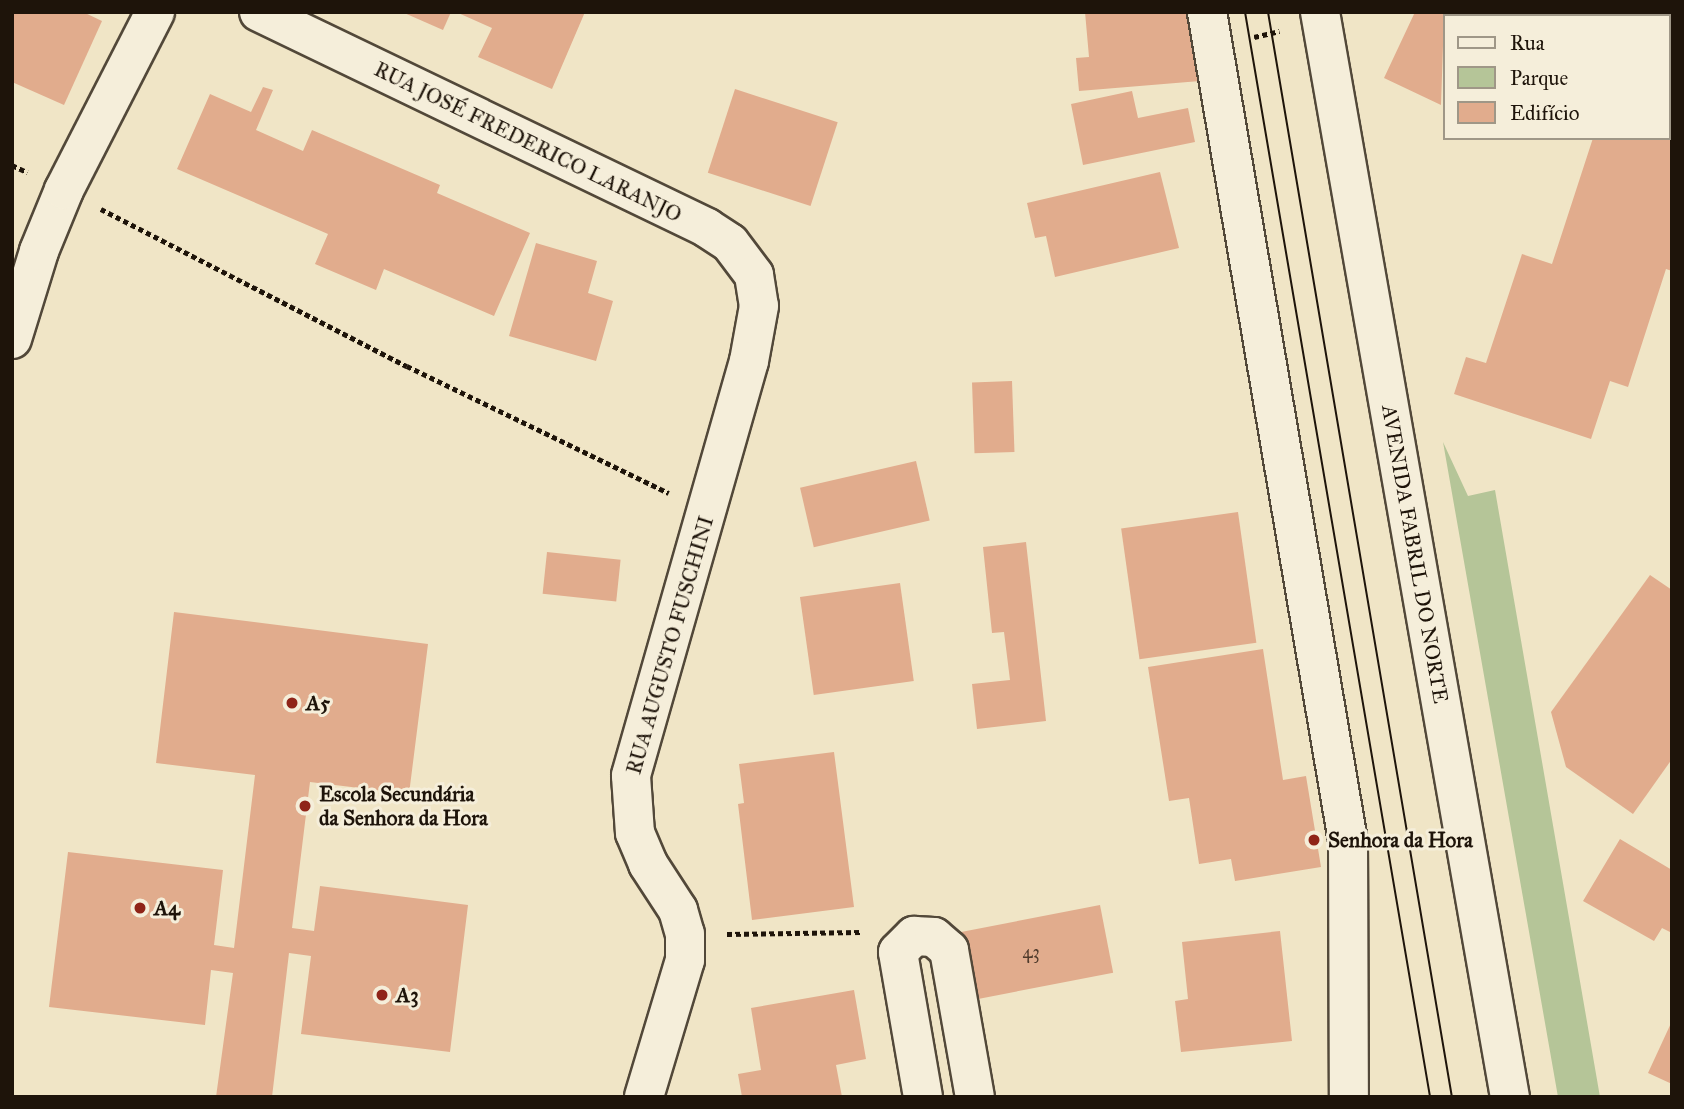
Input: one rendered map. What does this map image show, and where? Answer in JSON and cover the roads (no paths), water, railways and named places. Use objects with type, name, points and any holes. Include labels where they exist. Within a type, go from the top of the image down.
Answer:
[{"type":"street","points":[[12,339],[39,251],[64,190],[155,12]]},
{"type":"street","name":"RUA JOSÉ FREDERICO LARANJO","points":[[259,12],[707,228],[730,243],[754,275],[759,306]]},
{"type":"street","points":[[1208,12],[1348,841],[1349,1097]]},
{"type":"street","name":"AVENIDA FABRIL DO NORTE","points":[[1305,21],[1510,1097]]},
{"type":"street","name":"RUA AUGUSTO FUSCHINI","points":[[644,1097],[685,960],[685,934],[678,910],[648,864],[635,833],[631,776],[709,512],[749,361],[759,306]]},
{"type":"street","points":[[923,1097],[898,952],[914,936],[934,937],[949,950],[975,1097]]},
{"type":"tram line","points":[[1245,12],[1430,1097]]},
{"type":"tram line","points":[[1268,12],[1452,1097]]},
{"type":"place","name":"A5","points":[[292,703]]},
{"type":"place","name":"Escola Secundária da Senhora da Hora","points":[[305,806]]},
{"type":"place","name":"Senhora da Hora","points":[[1314,840]]},
{"type":"place","name":"A4","points":[[140,908]]},
{"type":"place","name":"A3","points":[[382,995]]}]
